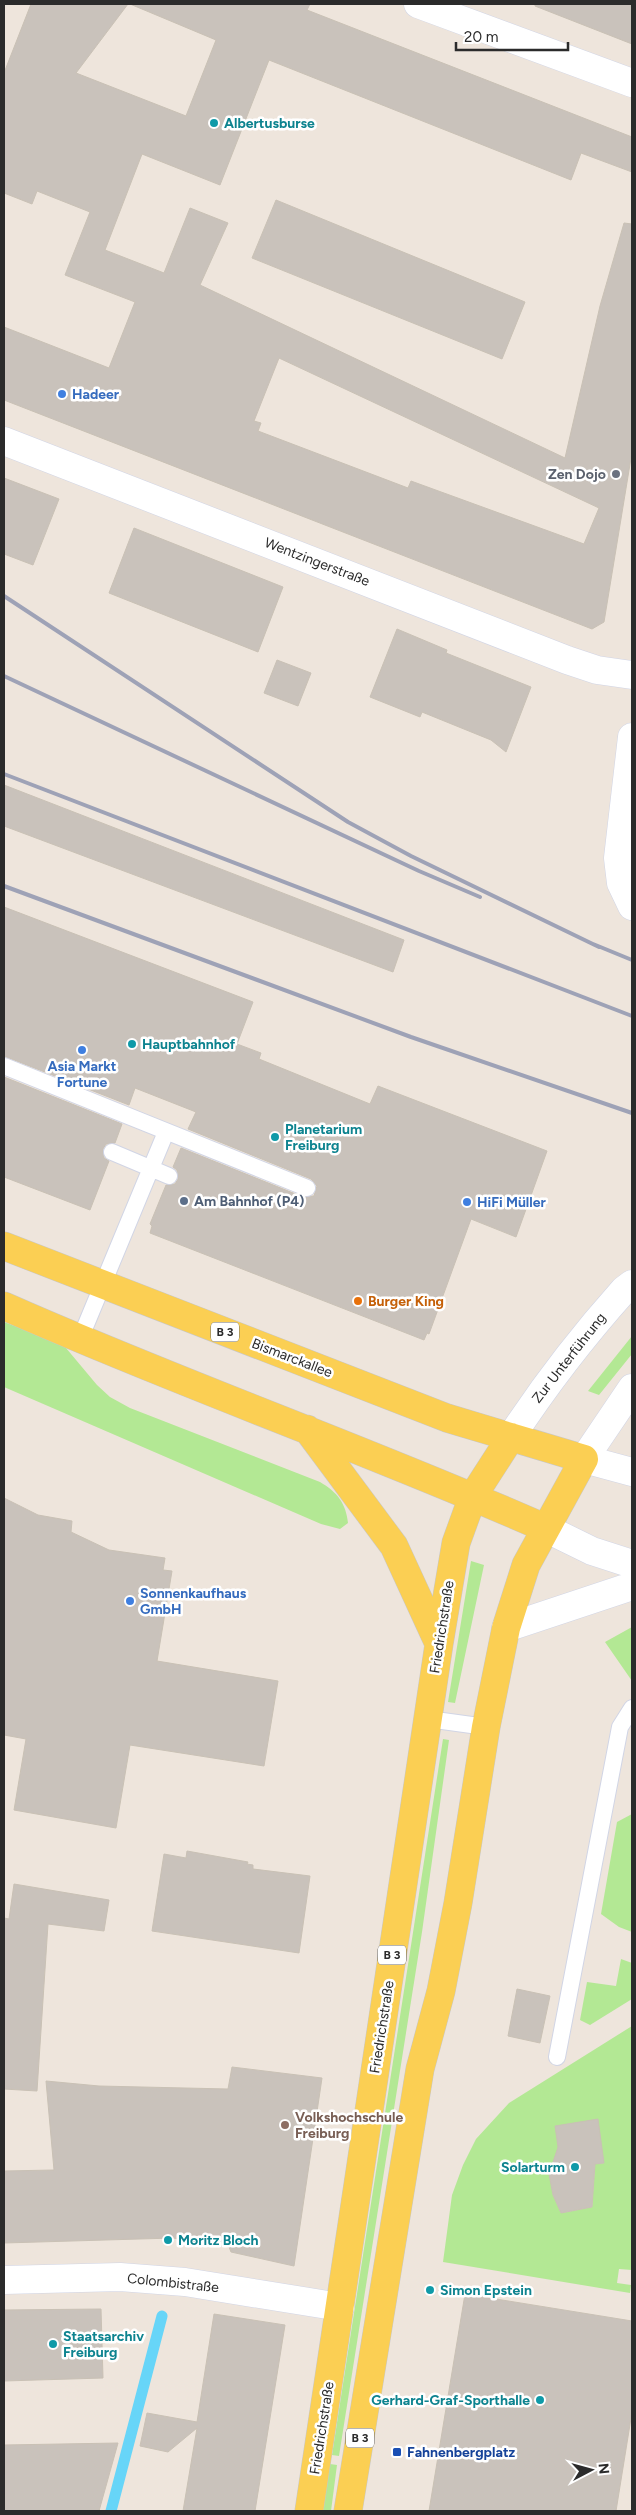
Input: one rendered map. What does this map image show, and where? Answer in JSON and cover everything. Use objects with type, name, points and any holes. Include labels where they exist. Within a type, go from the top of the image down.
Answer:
[{"type":"main road","name":"Bismarckallee","points":[[4,1246],[447,1418],[584,1458]]},
{"type":"main road","points":[[4,1306],[80,1339],[473,1496],[545,1528]]},
{"type":"main road","points":[[307,1429],[394,1546],[439,1644]]},
{"type":"main road","name":"Friedrichstraße","points":[[309,2511],[439,1644],[456,1543],[473,1496],[511,1437]]},
{"type":"main road","name":"B 3","points":[[348,2511],[420,2069],[441,1991],[458,1903],[486,1726],[506,1628],[526,1565],[584,1458]]},
{"type":"street","points":[[418,4],[632,83]]},
{"type":"street","name":"Wentzingerstraße","points":[[4,441],[567,660],[597,670],[632,675]]},
{"type":"street","points":[[632,737],[618,858],[621,883],[632,906]]},
{"type":"street","name":"Zur Unterführung","points":[[511,1437],[573,1349],[624,1290],[632,1284]]},
{"type":"street","points":[[632,1388],[584,1458],[632,1472]]},
{"type":"street","points":[[545,1528],[592,1551],[632,1564]]},
{"type":"street","points":[[506,1628],[632,1586]]},
{"type":"street","name":"Colombistraße","points":[[4,2280],[120,2278],[185,2282],[340,2307]]},
{"type":"lane","points":[[4,1066],[307,1188]]},
{"type":"lane","points":[[80,1339],[166,1132]]},
{"type":"lane","points":[[112,1152],[169,1176]]},
{"type":"lane","points":[[557,2058],[620,1727],[632,1708]]},
{"type":"lane","points":[[428,1719],[486,1726]]},
{"type":"green space","points":[[4,1322],[53,1340],[66,1348],[97,1385],[110,1397],[130,1408],[320,1482],[340,1499],[348,1523],[340,1529],[321,1524],[4,1387]]},
{"type":"green space","points":[[632,1336],[632,1354],[599,1395],[588,1391]]},
{"type":"green space","points":[[471,1561],[484,1565],[455,1703],[448,1702]]},
{"type":"green space","points":[[632,1627],[632,1681],[605,1642]]},
{"type":"green space","points":[[443,1739],[449,1740],[422,1932],[339,2456],[332,2455]]},
{"type":"green space","points":[[632,1814],[632,1932],[619,1927],[601,1914],[617,1822]]},
{"type":"green space","points":[[621,1959],[632,1963],[632,1999],[590,2025],[580,2020],[587,1982],[616,1986]]},
{"type":"green space","points":[[632,2026],[632,2270],[619,2269],[617,2283],[631,2285],[630,2293],[443,2262],[452,2195],[463,2165],[476,2139],[509,2103]],"holes":[[[558,2147],[604,2163],[595,2164],[592,2207],[561,2213],[553,2195],[549,2172],[556,2171]]]},
{"type":"green space","points":[[330,2464],[337,2465],[331,2511],[323,2511]]},
{"type":"building","points":[[31,4],[128,4],[76,73],[186,116],[216,40],[130,4],[310,4],[307,10],[632,137],[632,172],[581,153],[571,180],[269,60],[220,185],[142,154],[105,250],[164,273],[190,208],[228,223],[200,285],[565,458],[600,306],[624,223],[632,224],[632,452],[604,622],[592,629],[4,400],[4,327],[109,368],[135,302],[65,275],[90,212],[37,191],[32,204],[4,193],[4,73]],"holes":[[[279,358],[599,508],[584,544],[411,481],[408,488],[258,431],[261,423],[254,421]]]},
{"type":"building","points":[[535,4],[632,4],[632,44],[535,6]]},
{"type":"building","points":[[276,200],[525,302],[502,359],[252,258]]},
{"type":"building","points":[[4,478],[59,499],[33,565],[4,554]]},
{"type":"building","points":[[134,528],[283,587],[258,652],[109,593]]},
{"type":"building","points":[[397,629],[447,650],[446,653],[531,687],[506,752],[491,740],[422,712],[420,717],[370,697]]},
{"type":"building","points":[[277,660],[311,673],[298,706],[264,693]]},
{"type":"building","points":[[4,785],[404,940],[393,972],[4,826]]},
{"type":"building","points":[[4,907],[253,1002],[237,1044],[261,1053],[259,1059],[370,1104],[378,1086],[547,1151],[516,1237],[471,1219],[429,1334],[427,1333],[424,1340],[150,1233],[152,1226],[150,1224],[166,1185],[175,1184],[178,1179],[177,1170],[173,1167],[181,1148],[303,1197],[314,1196],[317,1186],[311,1179],[188,1129],[196,1112],[135,1088],[129,1105],[4,1056]]},
{"type":"building","points":[[4,1077],[122,1124],[115,1143],[106,1144],[103,1149],[104,1158],[109,1161],[90,1210],[4,1177]]},
{"type":"building","points":[[4,1498],[38,1515],[72,1521],[71,1532],[109,1550],[165,1558],[163,1570],[172,1571],[157,1661],[278,1681],[264,1766],[130,1745],[116,1828],[14,1810],[26,1739],[4,1735]]},
{"type":"building","points":[[187,1851],[248,1862],[247,1864],[253,1865],[253,1869],[310,1876],[299,1953],[152,1931],[164,1854],[186,1858]]},
{"type":"building","points":[[14,1884],[109,1900],[104,1931],[48,1924],[37,2091],[4,2089],[4,1918],[9,1919]]},
{"type":"building","points":[[517,1989],[550,1996],[540,2043],[508,2036]]},
{"type":"building","points":[[232,2067],[322,2078],[294,2266],[231,2252],[229,2247],[173,2238],[4,2243],[4,2171],[54,2170],[46,2081],[99,2086],[228,2089]]},
{"type":"building","name":"Solarturm","points":[[598,2119],[604,2163],[595,2164],[592,2207],[561,2213],[553,2195],[549,2174],[558,2147],[555,2126]]},
{"type":"building","name":"Gerhard-Graf-Sporthalle","points":[[465,2294],[632,2321],[632,2412],[616,2511],[429,2511]]},
{"type":"building","name":"Staatsarchiv Freiburg","points":[[101,2309],[103,2378],[4,2381],[4,2310]]},
{"type":"building","points":[[214,2314],[285,2325],[255,2511],[183,2511],[197,2428],[168,2452],[140,2446],[147,2413],[197,2422]]},
{"type":"building","points":[[118,2443],[99,2511],[4,2511],[4,2445]]},
{"type":"waterway","points":[[111,2511],[162,2316]]},
{"type":"railway","points":[[4,596],[348,822],[411,856],[599,947]]},
{"type":"railway","points":[[4,676],[419,871],[480,897]]},
{"type":"railway","points":[[4,774],[632,1016]]},
{"type":"railway","points":[[4,886],[411,1037],[632,1113]]},
{"type":"railway","points":[[593,944],[632,960]]},
{"type":"place","name":"Albertusburse","points":[[214,123]]},
{"type":"place","name":"Hadeer","points":[[62,394]]},
{"type":"place","name":"Zen Dojo","points":[[616,474]]},
{"type":"place","name":"Hauptbahnhof","points":[[132,1044]]},
{"type":"place","name":"Asia Markt Fortune","points":[[82,1050]]},
{"type":"place","name":"Planetarium Freiburg","points":[[275,1137]]},
{"type":"place","name":"Am Bahnhof (P4)","points":[[184,1201]]},
{"type":"place","name":"HiFi Müller","points":[[467,1202]]},
{"type":"place","name":"Burger King","points":[[358,1301]]},
{"type":"place","name":"Sonnenkaufhaus GmbH","points":[[130,1601]]},
{"type":"place","name":"Volkshochschule Freiburg","points":[[285,2125]]},
{"type":"place","name":"Solarturm","points":[[575,2167]]},
{"type":"place","name":"Moritz Bloch","points":[[168,2240]]},
{"type":"place","name":"Simon Epstein","points":[[430,2290]]},
{"type":"place","name":"Staatsarchiv Freiburg","points":[[53,2344]]},
{"type":"place","name":"Gerhard-Graf-Sporthalle","points":[[540,2400]]},
{"type":"place","name":"Fahnenbergplatz","points":[[397,2452]]}]
